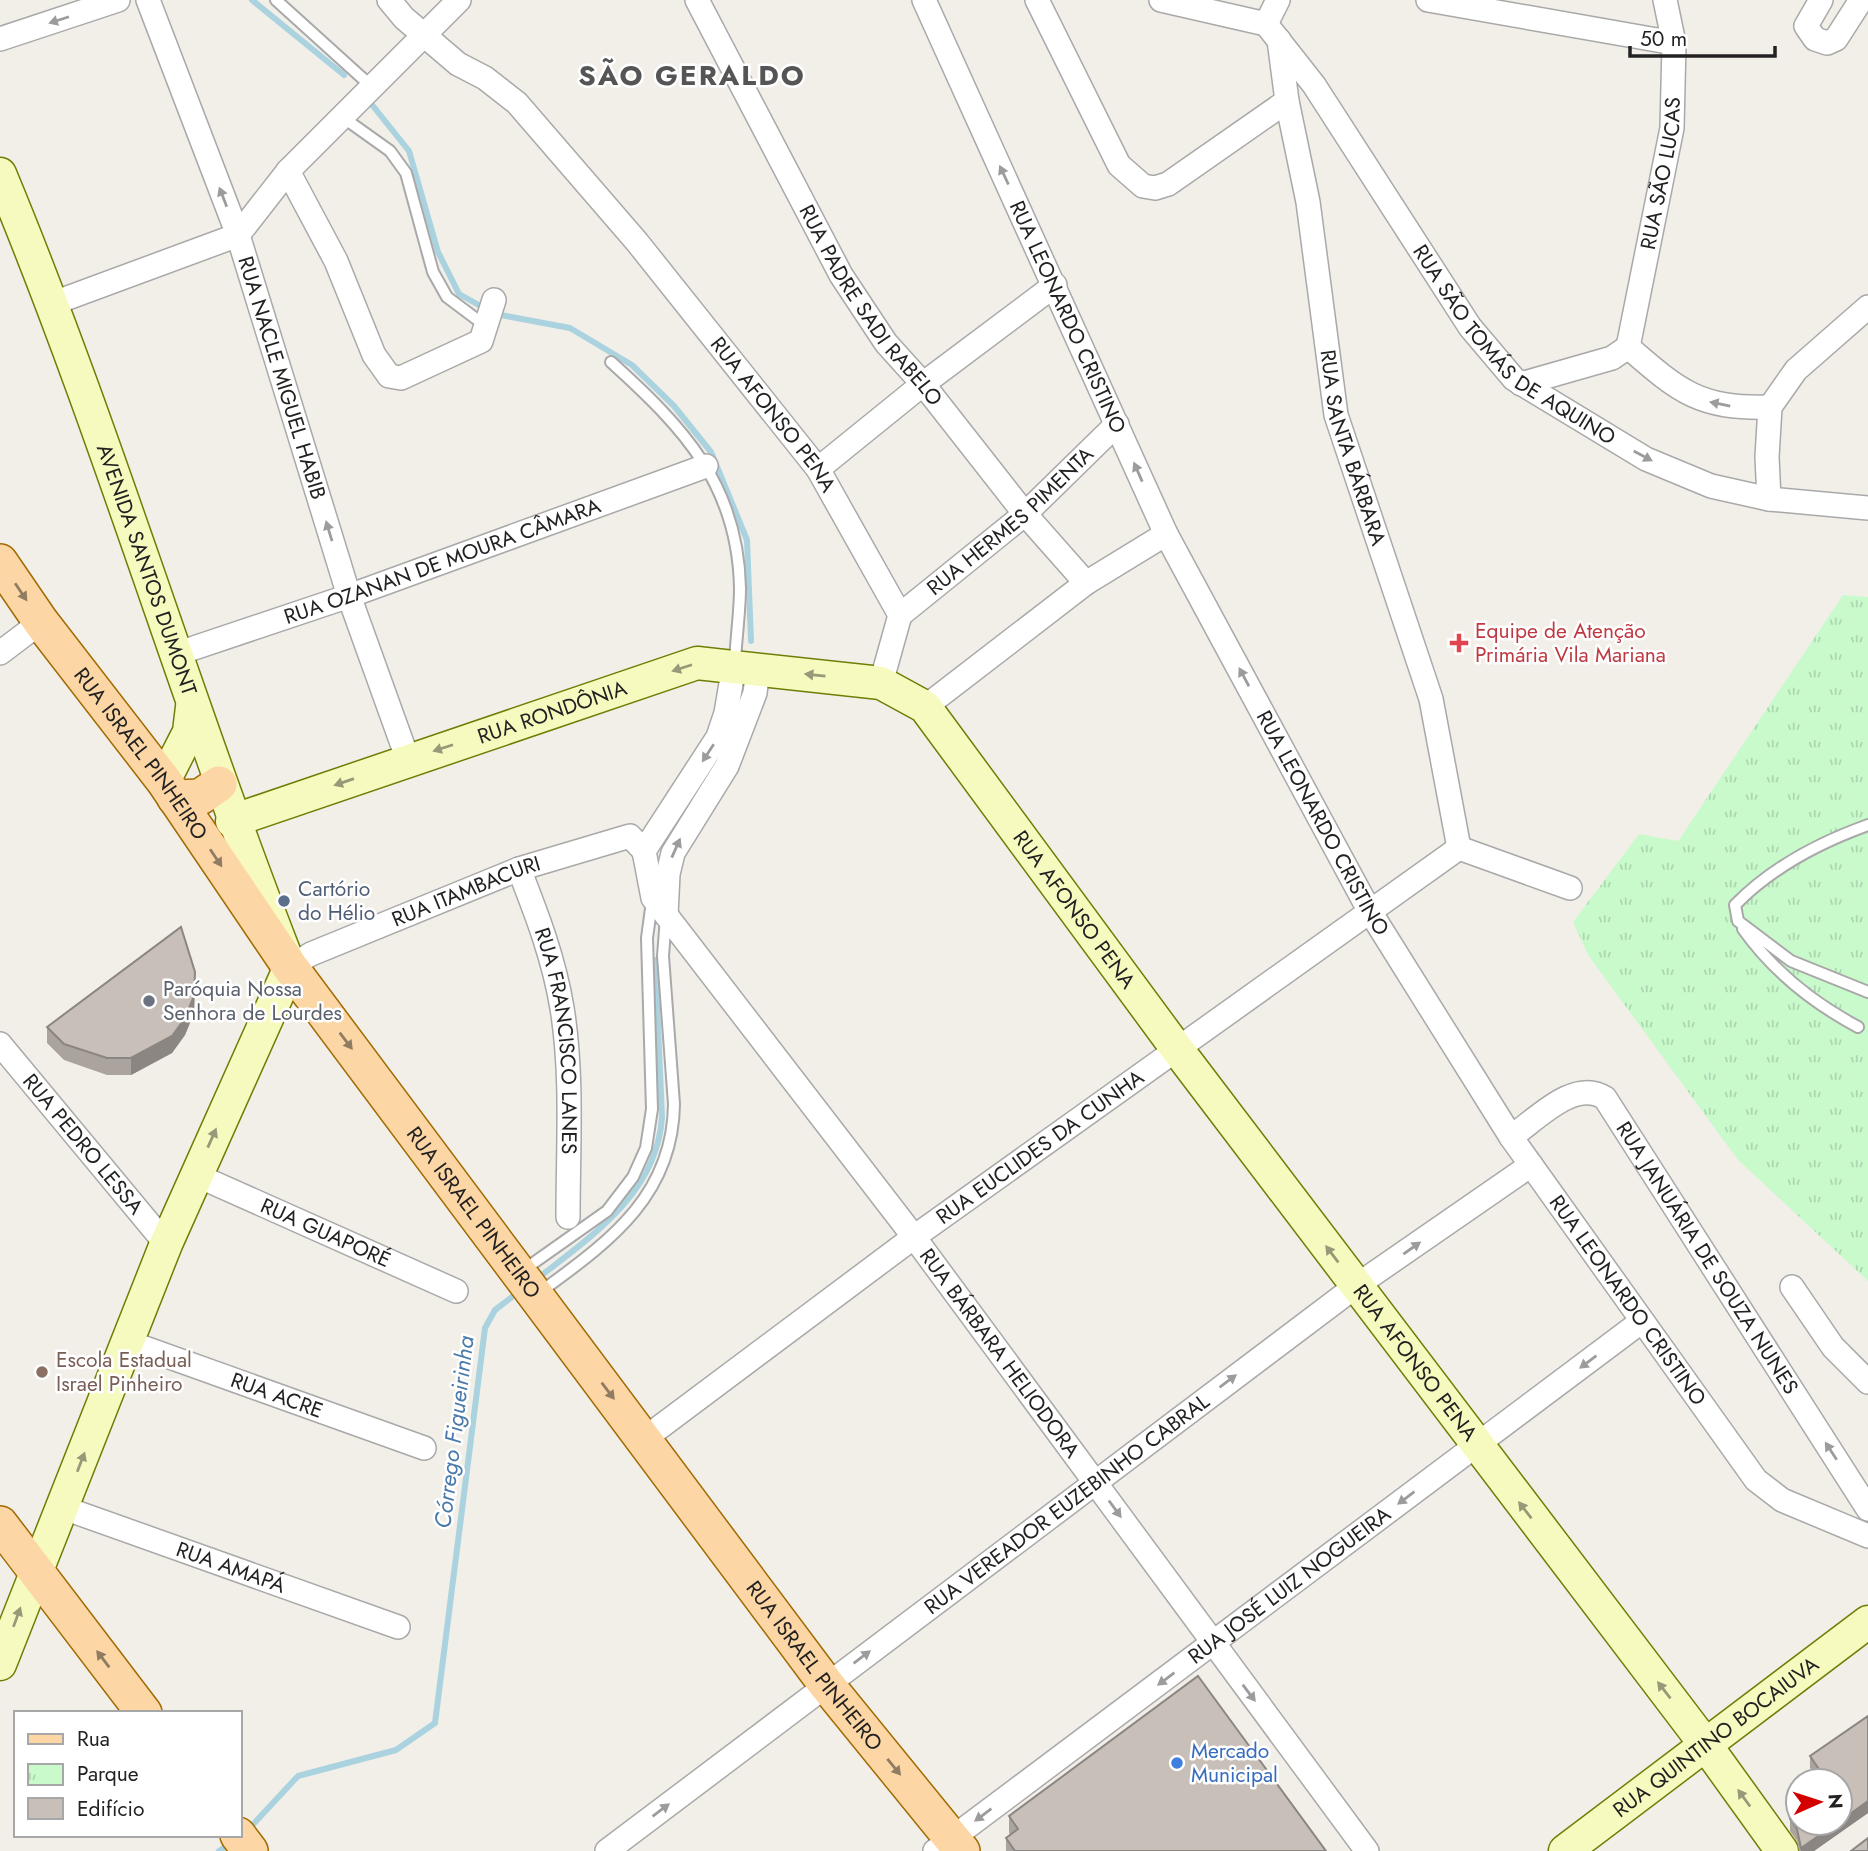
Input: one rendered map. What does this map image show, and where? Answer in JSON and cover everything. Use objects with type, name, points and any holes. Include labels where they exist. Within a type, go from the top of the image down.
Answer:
[{"type":"main road","name":"RUA ISRAEL PINHEIRO","points":[[0,562],[41,622],[172,779],[290,967],[523,1264],[567,1336],[949,1847]]},
{"type":"main road","points":[[172,779],[200,797],[216,773]]},
{"type":"main road","points":[[0,1524],[142,1711]]},
{"type":"street","points":[[0,39],[118,0]]},
{"type":"street","name":"RUA NACLE MIGUEL HABIB","points":[[148,0],[237,235],[349,596],[408,760]]},
{"type":"street","name":"RUA AFONSO PENA","points":[[390,0],[422,34],[458,64],[485,78],[517,103],[637,242],[818,469],[900,615]]},
{"type":"street","points":[[54,303],[237,235],[288,171],[422,34],[459,0]]},
{"type":"street","name":"RUA PADRE SADI RABELO","points":[[697,0],[841,275],[886,343],[923,384],[1025,514],[1086,583]]},
{"type":"street","name":"RUA LEONARDO CRISTINO","points":[[924,0],[1166,534],[1369,910],[1511,1137],[1737,1456],[1768,1492],[1868,1536]]},
{"type":"street","points":[[1037,0],[1119,165],[1143,186],[1155,188],[1168,184],[1287,101]]},
{"type":"street","points":[[1161,0],[1273,32],[1278,0]]},
{"type":"street","points":[[1428,0],[1674,43]]},
{"type":"street","name":"RUA SÃO LUCAS","points":[[1628,347],[1672,128],[1674,43],[1665,0]]},
{"type":"street","points":[[1821,0],[1806,26],[1815,39],[1827,43],[1836,39],[1861,0]]},
{"type":"street","name":"RUA SANTA BÁRBARA","points":[[1273,32],[1308,202],[1336,415],[1427,688],[1459,848]]},
{"type":"street","name":"RUA SÃO TOMÁS DE AQUINO","points":[[1273,32],[1314,85],[1470,327],[1494,358],[1521,384],[1646,459],[1711,486],[1769,499],[1868,508]]},
{"type":"street","points":[[288,171],[336,261],[374,355],[389,376],[401,378],[476,345],[484,337],[494,300]]},
{"type":"street","name":"AVENIDA SANTOS DUMONT","points":[[0,174],[54,303],[232,821],[290,967]]},
{"type":"street","points":[[818,469],[923,384],[1055,285]]},
{"type":"street","points":[[1769,499],[1770,407],[1796,370],[1868,307]]},
{"type":"street","points":[[1521,384],[1612,358],[1628,347],[1682,392],[1730,407],[1770,407]]},
{"type":"street","name":"RUA HERMES PIMENTA","points":[[900,615],[1025,514],[1117,424]]},
{"type":"street","name":"RUA OZANAN DE MOURA CÂMARA","points":[[176,654],[349,596],[706,466]]},
{"type":"street","points":[[925,707],[1086,583],[1166,534]]},
{"type":"street","points":[[881,682],[900,615]]},
{"type":"street","points":[[0,653],[41,622]]},
{"type":"street","name":"RUA RONDÔNIA","points":[[232,821],[697,663],[881,682]]},
{"type":"street","points":[[644,851],[718,737],[746,667]]},
{"type":"street","points":[[659,907],[673,853],[727,766],[752,699],[746,667]]},
{"type":"street","name":"RUA AFONSO PENA","points":[[881,682],[925,707],[1177,1049],[1705,1744],[1782,1851]]},
{"type":"street","points":[[172,779],[189,732],[192,702]]},
{"type":"street","name":"RUA ITAMBACURI","points":[[290,967],[311,954],[519,869],[630,836],[644,851]]},
{"type":"street","points":[[1369,910],[1459,848],[1570,888]]},
{"type":"street","name":"RUA BÁRBARA HELIODORA","points":[[644,851],[659,907],[914,1237],[1367,1851]]},
{"type":"street","name":"RUA FRANCISCO LANES","points":[[519,869],[546,940],[562,1010],[567,1078],[568,1217]]},
{"type":"street","name":"RUA EUCLIDES DA CUNHA","points":[[644,1439],[914,1237],[1369,910]]},
{"type":"street","points":[[0,1664],[35,1570],[64,1508],[166,1244],[290,967]]},
{"type":"street","name":"RUA PEDRO LESSA","points":[[0,1044],[166,1244]]},
{"type":"street","name":"RUA JANUÁRIA DE SOUZA NUNES","points":[[1511,1137],[1573,1094],[1590,1091],[1605,1098],[1868,1509]]},
{"type":"street","name":"RUA VEREADOR EUZEBINHO CABRAL","points":[[607,1851],[1094,1481],[1356,1286],[1531,1165]]},
{"type":"street","name":"RUA GUAPORÉ","points":[[196,1175],[456,1291]]},
{"type":"street","points":[[1792,1287],[1833,1347],[1868,1382]]},
{"type":"street","name":"RUA JOSÉ LUIZ NOGUEIRA","points":[[949,1847],[1642,1321]]},
{"type":"street","name":"RUA ACRE","points":[[128,1342],[424,1448]]},
{"type":"street","name":"RUA AMAPÁ","points":[[64,1508],[398,1627]]},
{"type":"street","name":"RUA QUINTINO BOCAIUVA","points":[[1565,1851],[1868,1622]]},
{"type":"lane","points":[[276,0],[371,86]]},
{"type":"lane","points":[[341,116],[390,151],[406,173],[433,272],[447,298],[487,327]]},
{"type":"lane","points":[[611,362],[671,418],[706,466],[723,496],[735,540],[746,667]]},
{"type":"lane","points":[[1858,1027],[1822,1008],[1760,953],[1738,921],[1735,905],[1755,884],[1820,842],[1868,825]]},
{"type":"lane","points":[[523,1264],[607,1211],[633,1177],[646,1148],[652,1109],[647,938],[659,907]]},
{"type":"lane","points":[[547,1287],[621,1227],[652,1189],[665,1162],[674,1116],[659,907]]},
{"type":"lane","points":[[1738,921],[1791,961],[1868,992]]},
{"type":"green space","points":[[1843,595],[1868,597],[1868,1281],[1738,1160],[1588,955],[1573,922],[1639,834],[1678,841]]},
{"type":"building","name":"Paróquia Nossa Senhora de Lourdes","points":[[181,927],[195,972],[194,996],[185,1018],[172,1036],[131,1058],[107,1058],[64,1044],[47,1027]]},
{"type":"building","name":"Mercado Municipal","points":[[1198,1676],[1326,1851],[1015,1851],[1006,1838],[1018,1829],[1009,1816]]},
{"type":"building","points":[[1868,1716],[1868,1801],[1854,1811],[1854,1767],[1817,1767],[1810,1756]]},
{"type":"building","points":[[1799,1837],[1817,1837],[1801,1848]]},
{"type":"building","points":[[1868,1838],[1868,1851],[1851,1851]]},
{"type":"waterway","name":"Córrego Figueirinha","points":[[252,0],[344,75]]},
{"type":"waterway","name":"Córrego Figueirinha","points":[[373,106],[409,151],[438,252],[459,294],[486,309]]},
{"type":"waterway","name":"Córrego Figueirinha","points":[[495,314],[570,328],[632,365],[674,406],[711,452],[747,540],[751,641]]},
{"type":"waterway","name":"Córrego Figueirinha","points":[[538,1278],[619,1210],[648,1168],[657,1144],[662,1117],[655,960]]},
{"type":"waterway","name":"Córrego Figueirinha","points":[[247,1831],[298,1776],[396,1750],[435,1723],[485,1328],[495,1310],[521,1290]]},
{"type":"waterway","name":"Córrego Figueirinha","points":[[219,1851],[230,1844]]},
{"type":"place","name":"Equipe de Atenção Primária Vila Mariana","points":[[1459,643]]},
{"type":"place","name":"Cartório do Hélio","points":[[284,901]]},
{"type":"place","name":"Paróquia Nossa Senhora de Lourdes","points":[[149,1001]]},
{"type":"place","name":"Escola Estadual Israel Pinheiro","points":[[42,1372]]},
{"type":"place","name":"Mercado Municipal","points":[[1177,1763]]},
{"type":"district","name":"SÃO GERALDO","points":[[692,75]]}]
